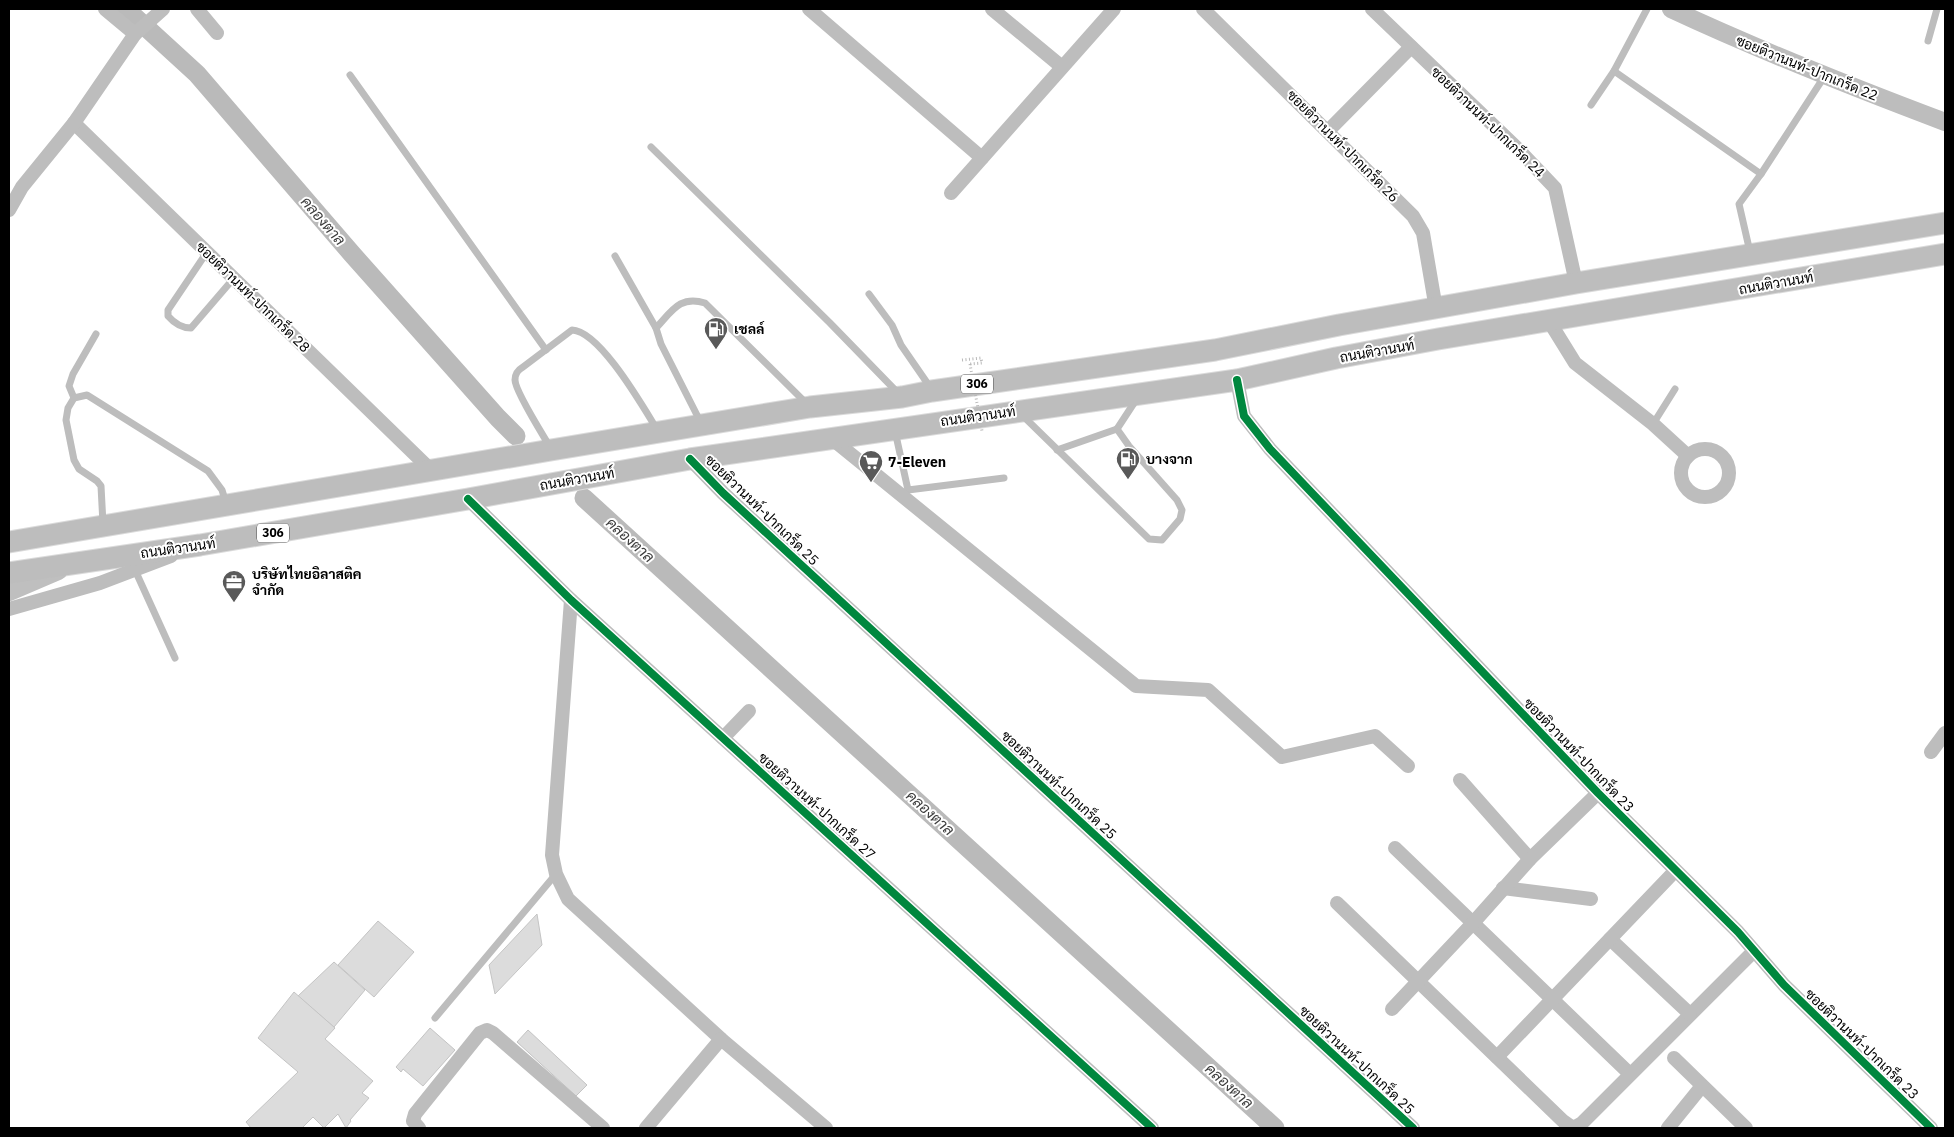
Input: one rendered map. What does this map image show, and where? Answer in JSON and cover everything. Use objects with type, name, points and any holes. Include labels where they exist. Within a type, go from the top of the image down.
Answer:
[{"type":"main road","name":"306","points":[[9,542],[659,432],[810,408],[902,397],[1214,350],[1576,283],[1945,223]]},
{"type":"main road","name":"ถนนติวานนท์","points":[[9,573],[200,545],[468,499],[690,458],[1237,380],[1336,358],[1945,254]]},
{"type":"main road","points":[[9,591],[76,562]]},
{"type":"street","points":[[105,9],[138,31]]},
{"type":"street","points":[[197,9],[217,33]]},
{"type":"street","points":[[809,9],[982,158]]},
{"type":"street","points":[[992,9],[1062,67]]},
{"type":"street","points":[[952,192],[1114,9]]},
{"type":"street","name":"ซอยติวานนท์-ปากเกร็ด 26","points":[[1203,9],[1413,216],[1423,233],[1436,309]]},
{"type":"street","name":"ซอยติวานนท์-ปากเกร็ด 24","points":[[1372,9],[1518,149],[1555,188],[1576,283]]},
{"type":"street","name":"ซอยติวานนท์-ปากเกร็ด 22","points":[[1671,9],[1824,77],[1945,122]]},
{"type":"street","points":[[9,210],[22,187],[74,122],[138,31],[162,10]]},
{"type":"street","points":[[1328,131],[1411,47]]},
{"type":"street","name":"ซอยติวานนท์-ปากเกร็ด 28","points":[[74,122],[432,471]]},
{"type":"street","points":[[1548,321],[1575,363],[1653,424],[1688,456]]},
{"type":"street","name":"ซอยติวานนท์-ปากเกร็ด 23","points":[[1237,380],[1244,416],[1270,449],[1598,794],[1738,932],[1784,985],[1931,1128]]},
{"type":"street","points":[[831,438],[1136,686],[1208,690],[1282,757],[1374,736],[1408,766]]},
{"type":"street","name":"ซอยติวานนท์-ปากเกร็ด 25","points":[[690,458],[730,500],[1413,1128]]},
{"type":"street","name":"ซอยติวานนท์-ปากเกร็ด 27","points":[[468,499],[571,600],[1152,1128]]},
{"type":"street","points":[[9,608],[100,583],[200,545]]},
{"type":"street","points":[[571,600],[552,854],[556,874],[568,899],[721,1039],[826,1128]]},
{"type":"street","points":[[723,738],[750,711]]},
{"type":"street","points":[[1931,752],[1945,733]]},
{"type":"street","points":[[1460,780],[1530,858]]},
{"type":"street","points":[[1392,1009],[1473,923],[1530,858],[1598,794]]},
{"type":"street","points":[[1395,848],[1630,1074]]},
{"type":"street","points":[[1497,1057],[1675,871]]},
{"type":"street","points":[[1503,888],[1591,899]]},
{"type":"street","points":[[1337,903],[1563,1121],[1573,1128],[1582,1123],[1754,951]]},
{"type":"street","points":[[1610,939],[1690,1014]]},
{"type":"street","points":[[419,1128],[413,1122],[415,1114],[480,1033],[487,1030],[493,1033],[602,1128]]},
{"type":"street","points":[[646,1128],[721,1039]]},
{"type":"street","points":[[1674,1058],[1746,1128]]},
{"type":"street","points":[[1668,1128],[1702,1086]]},
{"type":"lane","points":[[1591,105],[1614,71],[1647,9]]},
{"type":"lane","points":[[1928,41],[1937,9]]},
{"type":"lane","points":[[1614,71],[1761,174]]},
{"type":"lane","points":[[350,75],[546,350]]},
{"type":"lane","points":[[1750,254],[1739,204],[1761,174],[1824,77]]},
{"type":"lane","points":[[651,147],[830,323],[902,397]]},
{"type":"lane","points":[[207,252],[168,310],[168,316],[173,322],[184,328],[191,328],[234,278]]},
{"type":"lane","points":[[615,256],[656,328],[661,344],[703,426]]},
{"type":"lane","points":[[869,294],[892,325],[901,345],[932,391]]},
{"type":"lane","points":[[656,328],[682,302],[695,300],[705,303],[810,408]]},
{"type":"lane","points":[[551,450],[514,381],[516,372],[572,330],[579,330],[599,344],[659,432]]},
{"type":"lane","points":[[74,398],[69,386],[73,374],[96,334]]},
{"type":"lane","points":[[1653,424],[1675,390]]},
{"type":"lane","points":[[1057,450],[1116,429],[1140,393]]},
{"type":"lane","points":[[103,527],[101,486],[97,481],[79,470],[74,460],[66,420],[68,408],[74,398],[87,395],[208,471],[222,490],[226,506]]},
{"type":"lane","points":[[1017,410],[1149,539],[1162,540],[1180,519],[1182,510],[1177,500],[1116,429]]},
{"type":"lane","points":[[894,428],[908,490],[1004,478]]},
{"type":"lane","points":[[134,570],[176,658]]},
{"type":"lane","points":[[435,1018],[556,874]]},
{"type":"path","points":[[962,360],[981,358],[982,363],[970,364],[982,431]]},
{"type":"building","points":[[537,914],[542,945],[495,994],[489,965]]},
{"type":"building","points":[[378,921],[414,952],[374,997],[338,965]]},
{"type":"building","points":[[334,962],[365,990],[334,1027],[298,996]]},
{"type":"building","points":[[294,992],[335,1028],[325,1039],[373,1081],[362,1093],[369,1098],[350,1120],[346,1128],[338,1114],[324,1128],[313,1117],[302,1128],[251,1128],[246,1122],[298,1072],[258,1038]]},
{"type":"building","points":[[430,1028],[455,1050],[423,1086],[403,1069],[401,1072],[396,1067]]},
{"type":"building","points":[[528,1030],[587,1085],[576,1096],[517,1042]]},
{"type":"waterway","name":"คลองตาล","points":[[126,9],[197,74],[352,254],[516,436]]},
{"type":"waterway","name":"คลองตาล","points":[[584,498],[1275,1128]]},
{"type":"cycle path","points":[[1237,380],[1244,416],[1270,449],[1598,793],[1738,932],[1784,985],[1931,1128]]},
{"type":"cycle path","points":[[690,459],[723,493],[1413,1128]]},
{"type":"cycle path","points":[[468,499],[571,600],[1152,1128]]},
{"type":"place","name":"เชลล์","points":[[716,350]]},
{"type":"place","name":"บางจาก","points":[[1128,480]]},
{"type":"place","name":"7-Eleven","points":[[871,483]]},
{"type":"place","name":"บริษัทไทยอิลาสติค จำกัด","points":[[234,603]]}]
